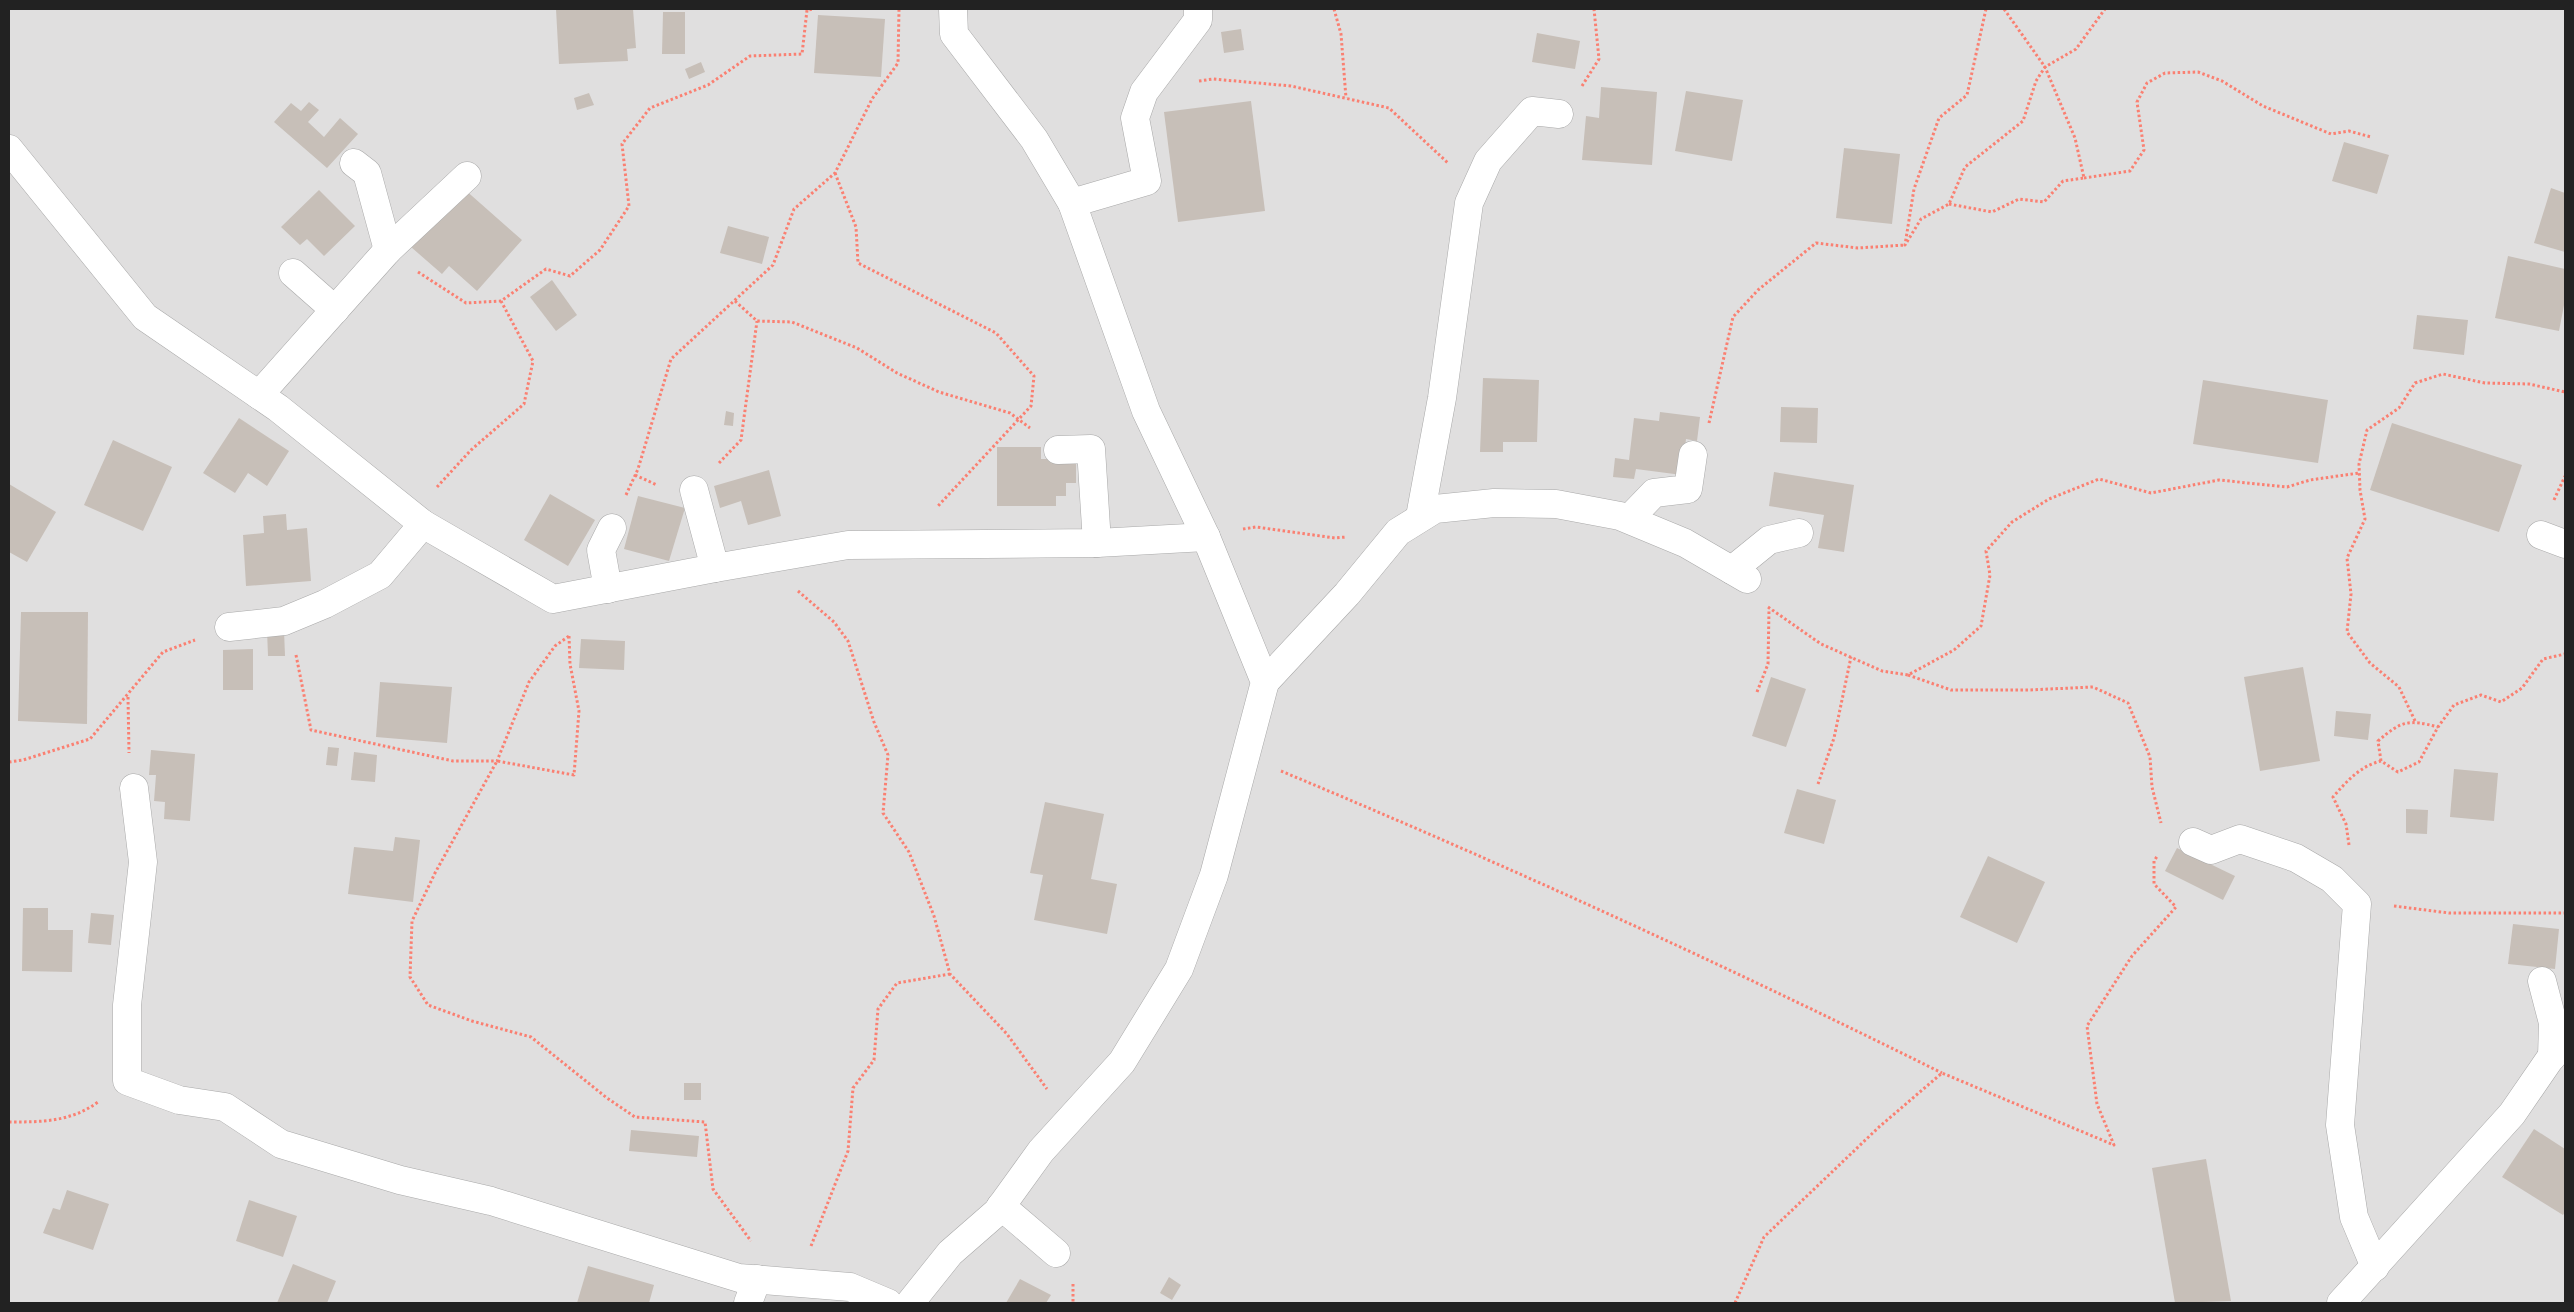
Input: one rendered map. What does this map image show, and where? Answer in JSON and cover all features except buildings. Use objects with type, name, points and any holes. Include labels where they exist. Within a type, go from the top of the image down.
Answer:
[{"type":"street","points":[[953,9],[954,34],[1034,139],[1072,203],[1146,410],[1206,537],[1266,682]]},
{"type":"street","points":[[1072,203],[1147,181],[1135,118],[1144,92],[1198,20],[1198,9]]},
{"type":"street","points":[[1409,524],[1445,379],[1469,203],[1488,161],[1532,111],[1559,114]]},
{"type":"street","points":[[9,149],[145,317],[259,395],[418,520],[553,600],[715,568],[848,545],[1097,543],[1206,537]]},
{"type":"street","points":[[354,163],[367,173],[388,250]]},
{"type":"street","points":[[259,395],[388,250],[467,176]]},
{"type":"street","points":[[293,273],[335,310]]},
{"type":"street","points":[[1058,450],[1091,449],[1097,543]]},
{"type":"street","points":[[1629,519],[1654,494],[1688,489],[1693,454]]},
{"type":"street","points":[[694,490],[715,568]]},
{"type":"street","points":[[910,1303],[950,1253],[1001,1206],[1041,1151],[1122,1062],[1179,969],[1214,875],[1266,682],[1409,524],[1435,509],[1512,503],[1556,504],[1629,519],[1685,543],[1739,574],[1769,540],[1799,533]]},
{"type":"street","points":[[229,627],[284,621],[325,604],[380,575],[418,520]]},
{"type":"street","points":[[608,589],[601,550],[612,528]]},
{"type":"street","points":[[134,788],[143,862],[127,1005],[127,1081],[179,1100],[225,1107],[282,1144],[290,1147],[400,1180],[491,1201],[739,1278],[753,1291],[796,1282],[850,1287],[888,1303]]},
{"type":"street","points":[[2183,837],[2211,850],[2240,839],[2296,858],[2332,879],[2356,904],[2340,1125],[2354,1218],[2375,1266]]},
{"type":"street","points":[[2341,1303],[2512,1114],[2558,1047],[2542,981]]},
{"type":"street","points":[[1001,1206],[1056,1253]]},
{"type":"path","points":[[388,250],[466,303],[500,301],[546,269],[570,276],[600,250],[629,206],[622,144],[650,108],[708,85],[750,56],[802,54],[807,10],[814,9]]},
{"type":"path","points":[[612,528],[638,469],[671,359],[773,265],[794,209],[835,172],[872,99],[898,63],[899,9]]},
{"type":"path","points":[[1334,9],[1341,34],[1346,98]]},
{"type":"path","points":[[1559,114],[1586,81],[1599,59],[1594,9]]},
{"type":"path","points":[[1905,245],[1914,189],[1926,160],[1939,118],[1967,95],[1986,9]]},
{"type":"path","points":[[2004,9],[2045,66],[2075,138],[2084,178]]},
{"type":"path","points":[[1949,204],[1965,167],[2023,121],[2036,81],[2045,66],[2076,48],[2105,9]]},
{"type":"path","points":[[1905,245],[1920,219],[1949,204],[1992,212],[2019,198],[2044,202],[2063,181],[2130,171],[2144,150],[2138,102],[2146,83],[2165,73],[2198,72],[2222,81],[2263,106],[2331,134],[2349,131],[2370,136]]},
{"type":"path","points":[[1144,92],[1213,79],[1291,86],[1389,108],[1452,167],[1469,203]]},
{"type":"path","points":[[835,172],[856,227],[858,263],[996,333],[1034,376],[1031,406],[1020,420],[988,450],[904,545]]},
{"type":"path","points":[[1693,454],[1706,444],[1713,401],[1733,317],[1758,290],[1816,243],[1858,248],[1905,245]]},
{"type":"path","points":[[418,520],[471,450],[524,404],[533,362],[500,301]]},
{"type":"path","points":[[735,301],[757,321],[792,322],[857,348],[897,373],[939,392],[1010,413],[1058,450]]},
{"type":"path","points":[[694,490],[741,440],[757,321]]},
{"type":"path","points":[[2415,721],[2398,688],[2370,663],[2347,632],[2351,594],[2347,558],[2365,519],[2359,473],[2367,430],[2398,408],[2415,383],[2443,374],[2485,383],[2529,384],[2565,392]]},
{"type":"path","points":[[1908,675],[1954,650],[1981,626],[1990,575],[1986,551],[2012,522],[2049,499],[2099,479],[2152,493],[2219,480],[2287,487],[2310,480],[2359,473]]},
{"type":"path","points":[[1206,537],[1256,527],[1335,538],[1409,524]]},
{"type":"path","points":[[771,558],[788,583],[834,622],[848,641],[874,722],[888,755],[883,813],[909,852],[934,916],[950,974],[1007,1034],[1070,1120]]},
{"type":"path","points":[[1246,757],[1415,827],[1594,907],[1942,1073],[2114,1145],[2097,1104],[2087,1026],[2132,956],[2176,907],[2154,884],[2154,861],[2183,837],[2162,827],[2152,787],[2150,757],[2128,703],[2093,687],[2028,690],[1951,690],[1908,675],[1882,671],[1821,644],[1769,610],[1739,574]]},
{"type":"path","points":[[293,617],[297,664],[311,730],[453,761],[497,761],[574,775],[579,711],[570,664],[569,636],[553,600]]},
{"type":"path","points":[[1758,692],[1768,664],[1769,610]]},
{"type":"path","points":[[9,762],[23,760],[90,739],[163,652],[229,627]]},
{"type":"path","points":[[569,636],[555,646],[529,682],[497,761],[435,874],[412,921],[410,977],[428,1006],[472,1021],[531,1037],[607,1098],[635,1117],[705,1122],[713,1189],[747,1238],[754,1244]]},
{"type":"path","points":[[2332,879],[2349,846],[2346,824],[2333,797],[2344,784],[2366,765],[2381,761],[2398,772],[2420,762],[2438,727],[2454,706],[2481,695],[2501,702],[2522,688],[2543,659],[2565,654]]},
{"type":"path","points":[[1818,784],[1834,738],[1850,657]]},
{"type":"path","points":[[128,696],[130,766],[134,788]]},
{"type":"path","points":[[2381,761],[2378,741],[2394,727],[2415,721],[2438,727]]},
{"type":"path","points":[[2356,904],[2403,907],[2449,913],[2565,913]]},
{"type":"path","points":[[796,1282],[848,1151],[852,1088],[874,1060],[878,1009],[897,983],[950,974]]},
{"type":"path","points":[[1735,1303],[1764,1237],[1879,1127],[1942,1073]]},
{"type":"path","points":[[9,1122],[46,1122],[83,1113],[127,1081]]},
{"type":"shaded area","points":[[9,9],[2565,9],[2565,1303],[9,1303]]}]
